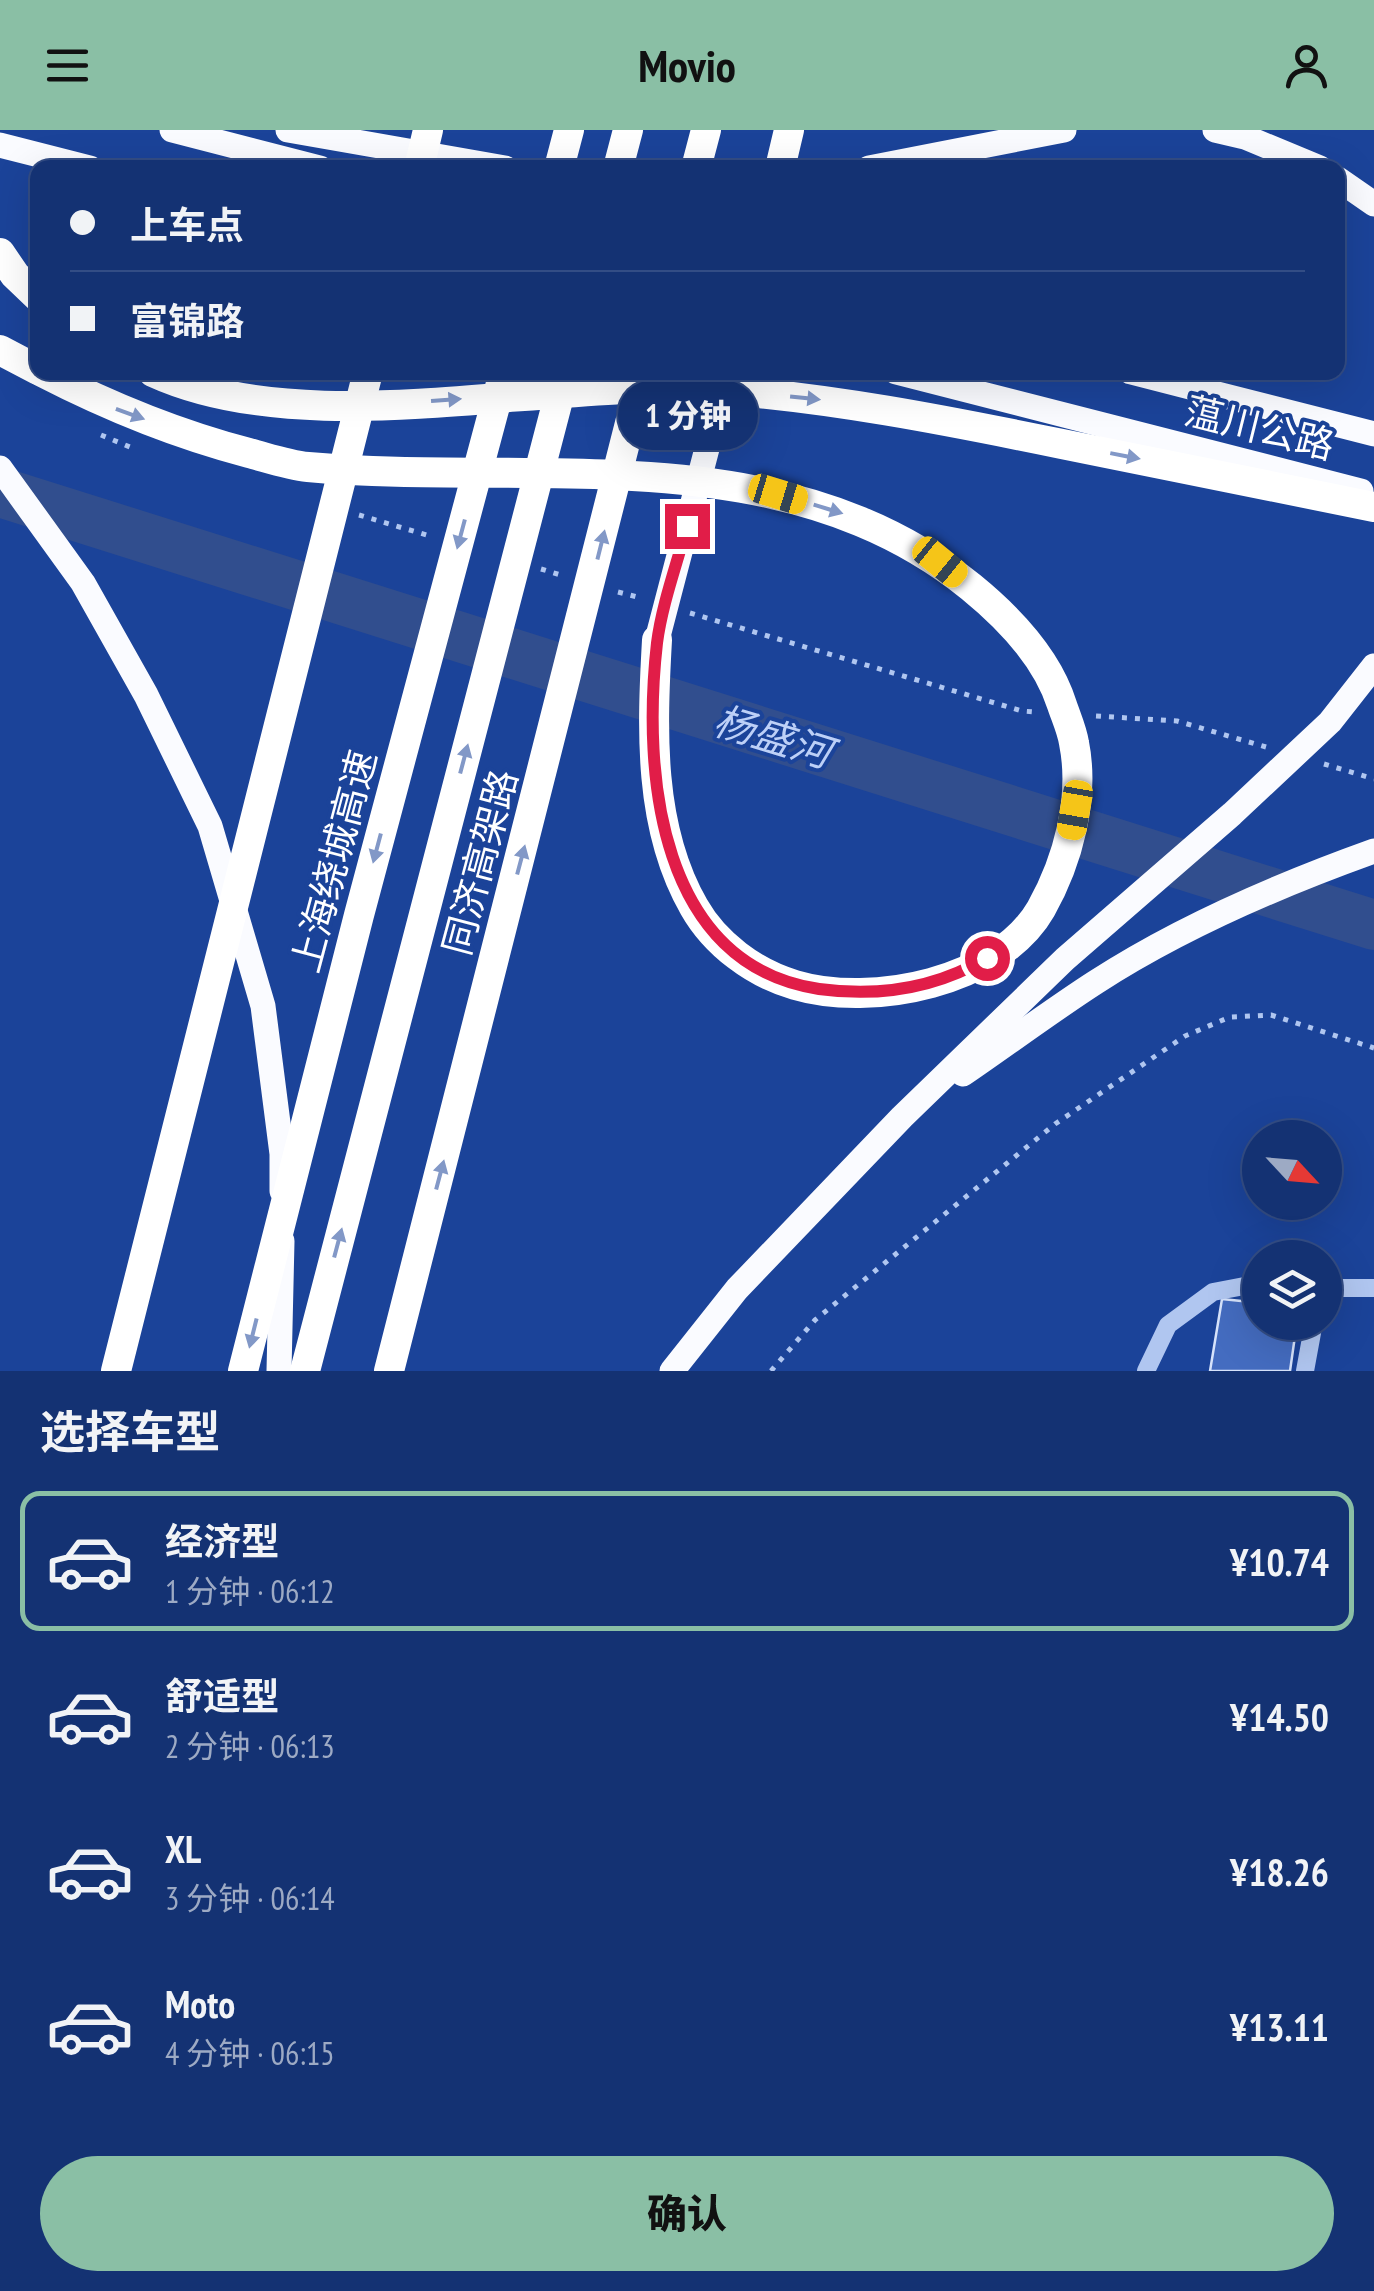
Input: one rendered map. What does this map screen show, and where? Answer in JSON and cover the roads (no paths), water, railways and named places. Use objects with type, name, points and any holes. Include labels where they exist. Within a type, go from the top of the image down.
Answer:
[{"type":"highway","points":[[421,160],[428,130]]},
{"type":"highway","points":[[560,160],[568,130]]},
{"type":"highway","points":[[620,160],[628,130]]},
{"type":"highway","points":[[698,160],[706,130]]},
{"type":"highway","points":[[782,160],[789,130]]},
{"type":"highway","points":[[0,253],[30,290]]},
{"type":"highway","points":[[0,350],[30,366]]},
{"type":"highway","points":[[56,380],[106,405],[207,442],[303,466],[665,476],[793,498],[856,518],[940,562],[1004,614],[1054,681],[1074,744],[1075,810],[1069,844],[1040,911],[1012,942],[962,973],[908,989],[849,993],[795,985],[737,958],[695,910],[674,864],[658,794],[653,717],[658,640]]},
{"type":"highway","points":[[169,380],[288,404],[348,405],[596,388],[707,389],[812,398],[1014,434],[1374,507]]},
{"type":"highway","points":[[116,1371],[366,380]]},
{"type":"highway","name":"上海绕城高速","points":[[243,1371],[502,380]]},
{"type":"highway","points":[[305,1371],[563,380]]},
{"type":"highway","name":"同济高架路","points":[[389,1371],[642,380]]},
{"type":"main road","points":[[172,130],[289,160]]},
{"type":"main road","points":[[288,130],[459,160]]},
{"type":"main road","points":[[910,160],[1064,130]]},
{"type":"main road","points":[[1214,130],[1245,137],[1301,160]]},
{"type":"main road","points":[[0,145],[59,160]]},
{"type":"main road","points":[[1345,183],[1374,204]]},
{"type":"main road","points":[[658,640],[725,380]]},
{"type":"main road","name":"蕰川公路","points":[[927,380],[1374,494]]},
{"type":"main road","name":"蕰川公路","points":[[1162,380],[1374,434]]},
{"type":"main road","points":[[0,468],[82,583],[146,695],[210,826],[263,1006],[282,1154],[283,1308],[279,1371]]},
{"type":"main road","points":[[672,1371],[784,1238],[902,1117],[1065,959],[1232,814],[1330,722],[1374,666]]},
{"type":"main road","points":[[902,1117],[1098,980],[1238,907],[1310,874],[1374,851]]},
{"type":"street","points":[[1146,1371],[1168,1326],[1213,1292],[1242,1286]]},
{"type":"street","points":[[1342,1288],[1374,1288]]},
{"type":"street","points":[[1304,1371],[1310,1340]]},
{"type":"waterway","name":"杨盛河","points":[[0,492],[1374,925]]}]
